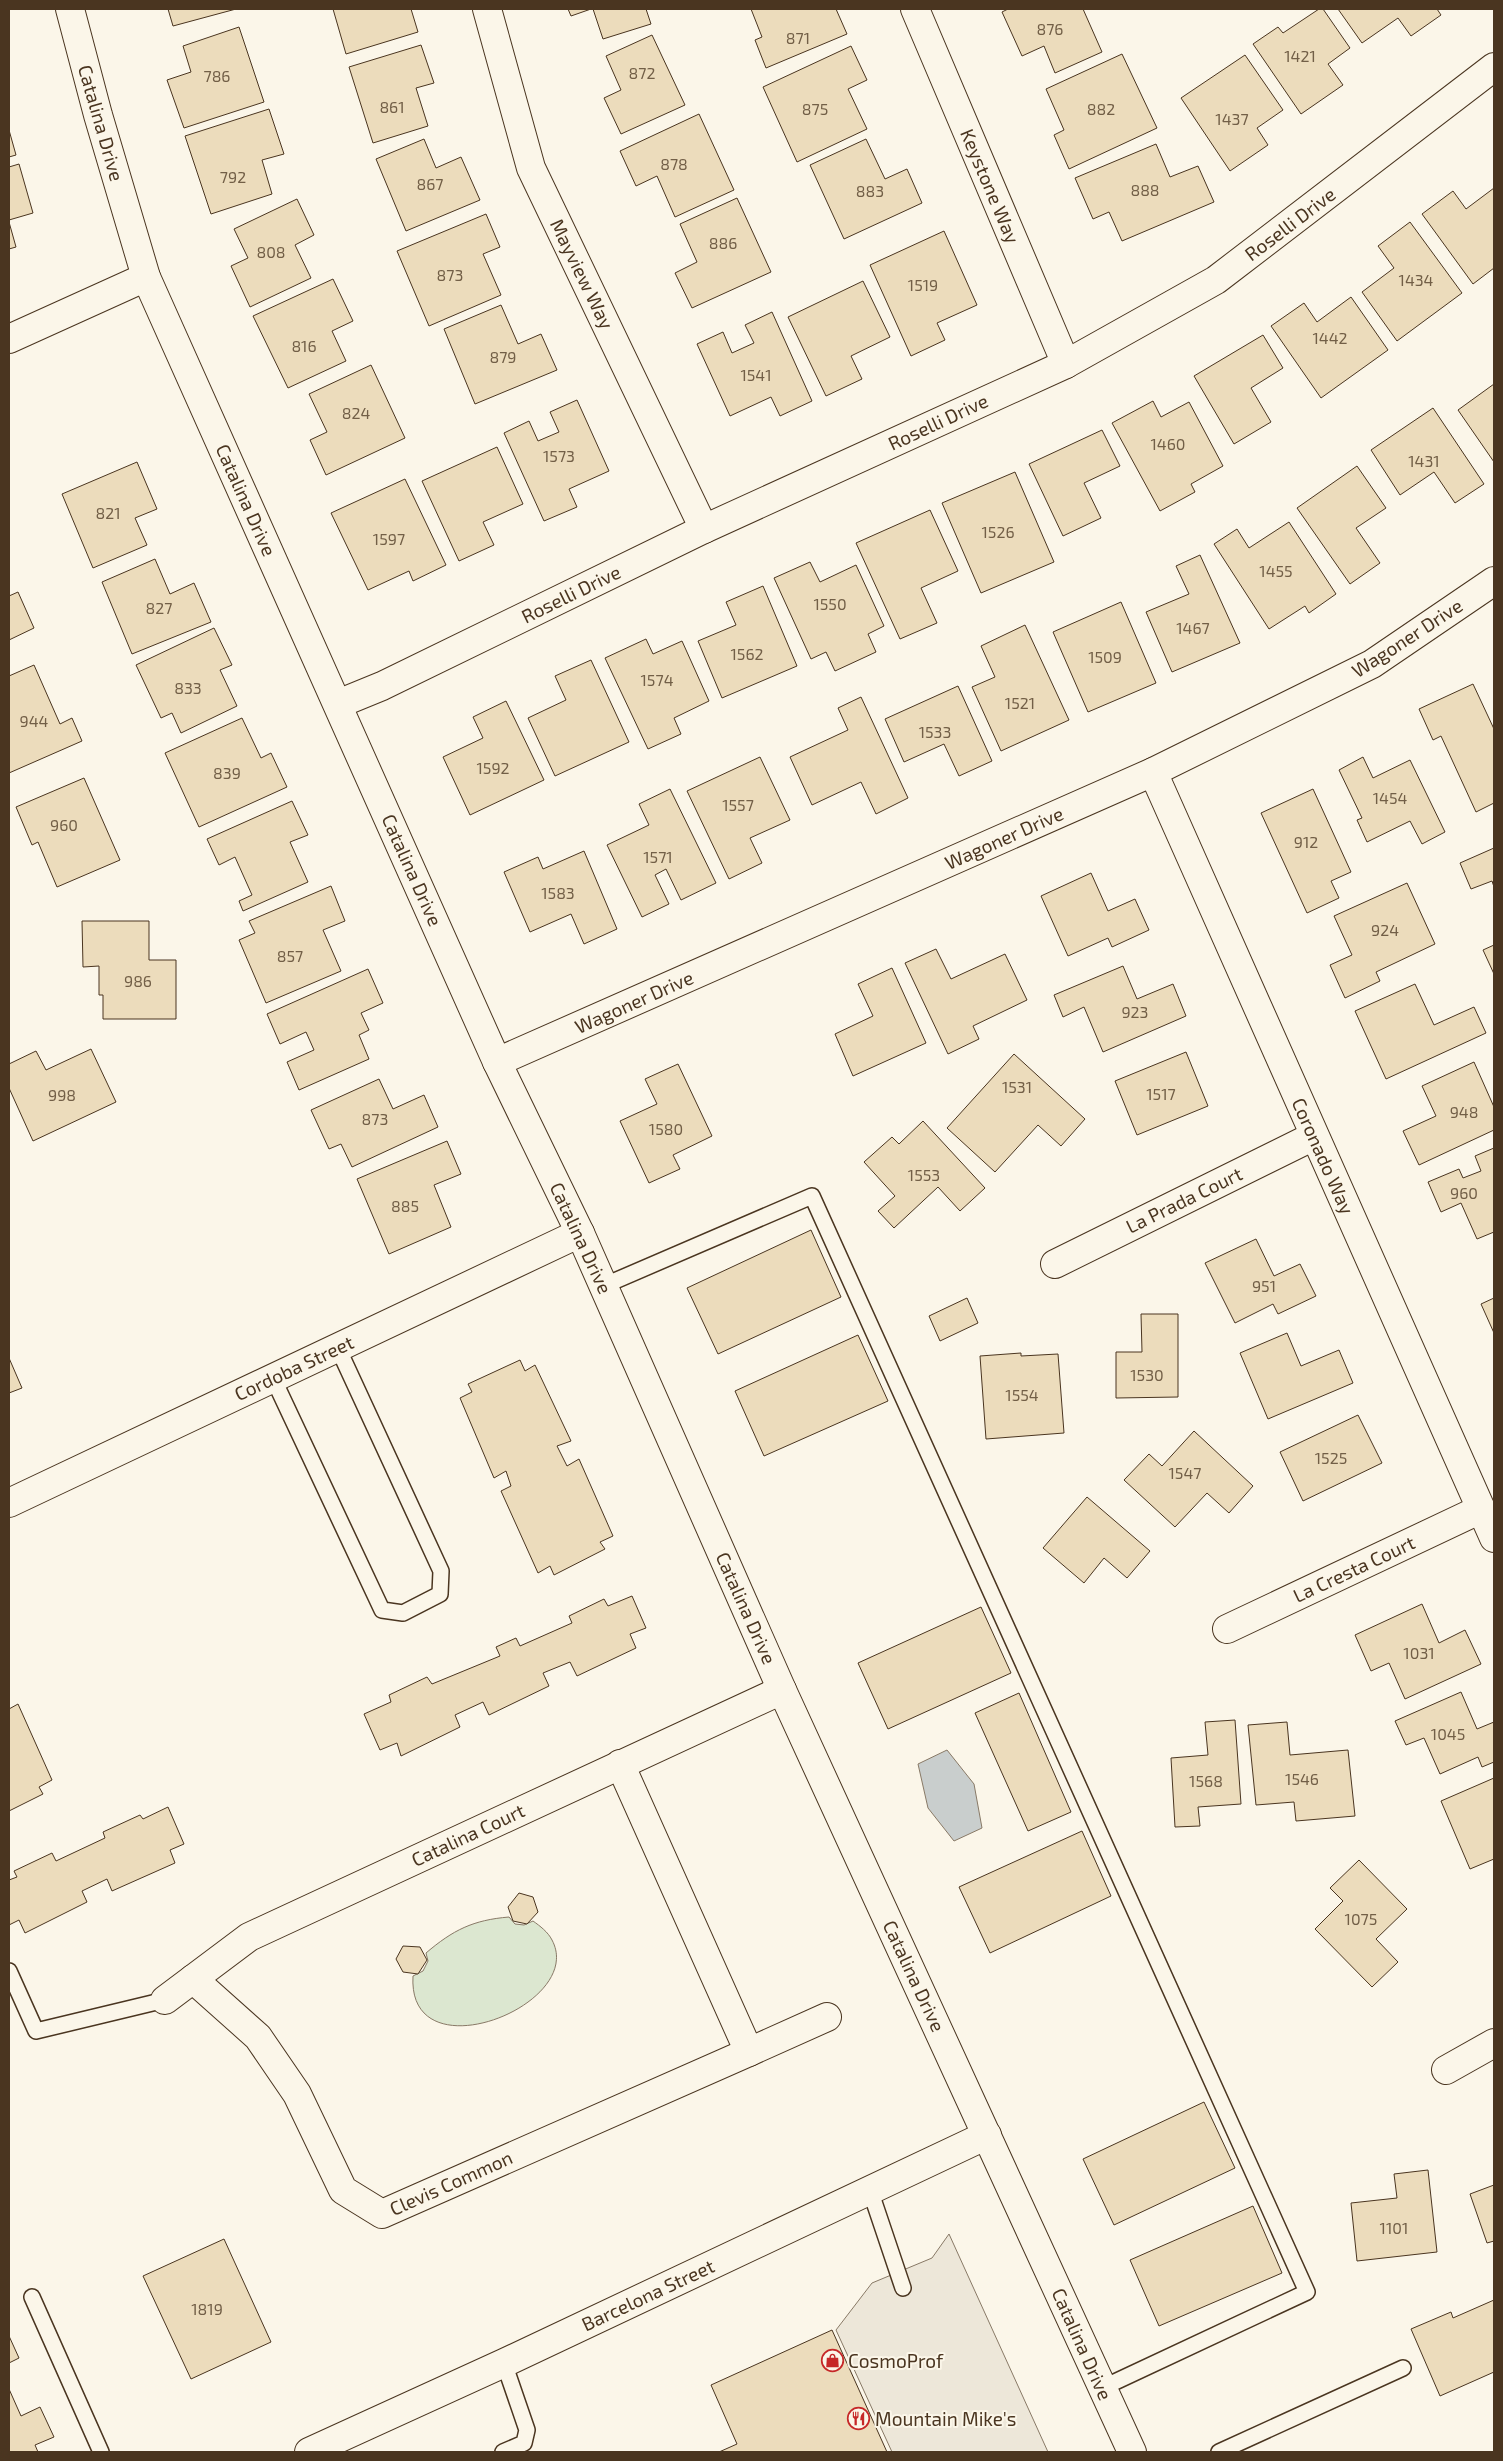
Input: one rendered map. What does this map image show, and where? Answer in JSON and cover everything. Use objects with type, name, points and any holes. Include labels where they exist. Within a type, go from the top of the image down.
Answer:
[{"type":"street","name":"Catalina Drive","points":[[70,9],[98,115],[146,277],[497,1062],[580,1233],[782,1690],[1132,2452]]},
{"type":"street","name":"Mayview Way","points":[[487,9],[531,168],[704,529]]},
{"type":"street","name":"Keystone Way","points":[[915,9],[1066,364]]},
{"type":"street","name":"Roselli Drive","points":[[338,704],[391,682],[704,529],[1066,364],[1216,280],[1494,67]]},
{"type":"street","points":[[9,339],[146,277]]},
{"type":"street","name":"Wagoner Drive","points":[[497,1062],[1153,772],[1372,664],[1492,588]]},
{"type":"street","name":"Coronado Way","points":[[1153,772],[1494,1538]]},
{"type":"street","name":"La Prada Court","points":[[1056,1264],[1314,1136]]},
{"type":"street","name":"Cordoba Street","points":[[9,1504],[580,1233]]},
{"type":"street","name":"La Cresta Court","points":[[1227,1629],[1481,1509]]},
{"type":"street","name":"Catalina Court","points":[[165,2000],[249,1937],[782,1690]]},
{"type":"street","points":[[620,1764],[749,2052]]},
{"type":"street","name":"Clevis Common","points":[[193,1979],[258,2036],[297,2094],[343,2190],[382,2214],[826,2017]]},
{"type":"street","points":[[1446,2070],[1494,2043]]},
{"type":"street","name":"Barcelona Street","points":[[309,2452],[504,2363],[986,2135]]},
{"type":"lane","points":[[603,1286],[812,1196],[1307,2292],[1102,2388]]},
{"type":"lane","points":[[273,1378],[382,1610],[403,1613],[440,1594],[441,1571],[338,1348]]},
{"type":"lane","points":[[9,1971],[36,2030],[165,2000]]},
{"type":"lane","points":[[870,2190],[903,2288]]},
{"type":"lane","points":[[32,2297],[101,2452]]},
{"type":"lane","points":[[503,2452],[524,2443],[527,2430],[504,2363]]},
{"type":"lane","points":[[1219,2452],[1403,2368]]},
{"type":"green space","points":[[509,1917],[515,1924],[524,1925],[533,1921],[552,1940],[556,1964],[544,1987],[522,2006],[493,2020],[464,2026],[437,2022],[419,2006],[413,1976],[423,1971],[428,1961],[426,1953],[445,1938],[464,1928],[496,1918]]},
{"type":"shaded area","points":[[947,1750],[974,1784],[982,1828],[954,1841],[928,1808],[918,1764]]},
{"type":"shaded area","points":[[949,2234],[1048,2452],[892,2452],[836,2330],[872,2283],[932,2258]]},
{"type":"building","points":[[168,9],[236,9],[173,26]]},
{"type":"building","points":[[333,9],[411,9],[418,32],[346,54]]},
{"type":"building","points":[[568,9],[591,9],[571,16]]},
{"type":"building","points":[[593,9],[646,9],[651,24],[603,39]]},
{"type":"building","points":[[751,9],[836,9],[847,34],[766,68],[755,40],[762,37]]},
{"type":"building","points":[[1008,9],[1083,9],[1102,52],[1055,73],[1044,46],[1022,56],[1002,12]]},
{"type":"building","points":[[1319,9],[1323,9],[1350,48],[1328,64],[1343,85],[1301,114],[1253,44],[1278,27],[1283,33]]},
{"type":"building","points":[[1338,9],[1437,9],[1441,15],[1411,36],[1398,18],[1362,43]]},
{"type":"building","points":[[239,27],[264,102],[184,128],[167,80],[191,72],[183,46]]},
{"type":"building","points":[[652,35],[685,105],[621,134],[604,98],[621,90],[606,56]]},
{"type":"building","points":[[421,45],[434,83],[416,88],[428,126],[373,143],[349,67]]},
{"type":"building","points":[[851,46],[867,80],[848,89],[867,129],[797,162],[763,87]]},
{"type":"building","points":[[1122,54],[1157,128],[1069,169],[1054,135],[1064,130],[1046,89]]},
{"type":"building","points":[[1245,55],[1283,110],[1257,128],[1268,145],[1230,171],[1181,98]]},
{"type":"building","points":[[269,109],[284,154],[262,160],[272,194],[211,214],[185,136]]},
{"type":"building","points":[[699,114],[734,190],[675,217],[657,176],[636,186],[620,151]]},
{"type":"building","points":[[9,130],[16,155],[9,157]]},
{"type":"building","points":[[424,139],[436,168],[461,157],[480,200],[406,231],[376,159]]},
{"type":"building","points":[[866,139],[885,179],[907,169],[922,203],[844,239],[810,165]]},
{"type":"building","points":[[1156,144],[1170,177],[1198,166],[1214,202],[1122,241],[1109,212],[1093,219],[1075,178]]},
{"type":"building","points":[[19,164],[33,213],[9,220],[9,167]]},
{"type":"building","points":[[1494,188],[1494,268],[1473,284],[1422,214],[1453,191],[1466,209]]},
{"type":"building","points":[[737,198],[771,272],[692,308],[675,273],[697,262],[680,224]]},
{"type":"building","points":[[297,199],[314,235],[295,245],[311,278],[250,307],[231,266],[248,258],[234,229]]},
{"type":"building","points":[[486,214],[500,247],[483,254],[501,295],[429,326],[397,251]]},
{"type":"building","points":[[9,222],[16,247],[9,249]]},
{"type":"building","points":[[1410,222],[1462,293],[1397,341],[1362,292],[1394,268],[1378,246]]},
{"type":"building","points":[[944,231],[977,305],[937,323],[945,340],[911,356],[870,265]]},
{"type":"building","points":[[333,279],[353,321],[332,331],[346,361],[288,388],[253,316]]},
{"type":"building","points":[[863,281],[890,337],[851,356],[862,379],[826,396],[788,317]]},
{"type":"building","points":[[1351,297],[1388,350],[1321,398],[1271,326],[1304,303],[1317,322]]},
{"type":"building","points":[[501,305],[518,344],[541,334],[557,370],[475,404],[444,329]]},
{"type":"building","points":[[772,312],[812,401],[780,416],[771,397],[730,416],[697,344],[723,332],[732,353],[754,343],[745,325]]},
{"type":"building","points":[[1263,335],[1283,368],[1251,388],[1271,422],[1234,444],[1194,376]]},
{"type":"building","points":[[371,365],[405,438],[326,475],[310,440],[327,432],[309,394]]},
{"type":"building","points":[[1494,384],[1494,462],[1458,410]]},
{"type":"building","points":[[577,400],[609,471],[569,489],[577,507],[544,521],[504,433],[529,421],[538,441],[559,432],[550,412]]},
{"type":"building","points":[[1153,401],[1161,417],[1189,402],[1223,466],[1191,484],[1195,492],[1160,511],[1112,423]]},
{"type":"building","points":[[1433,408],[1484,484],[1455,503],[1434,472],[1400,495],[1371,450]]},
{"type":"building","points":[[1102,430],[1120,466],[1084,483],[1101,518],[1063,536],[1029,464]]},
{"type":"building","points":[[497,447],[523,504],[483,522],[494,545],[459,561],[422,481]]},
{"type":"building","points":[[137,462],[157,509],[135,518],[147,545],[93,568],[62,494]]},
{"type":"building","points":[[1357,466],[1386,508],[1356,528],[1380,563],[1350,584],[1297,508]]},
{"type":"building","points":[[1015,472],[1054,562],[981,593],[942,503]]},
{"type":"building","points":[[405,479],[446,565],[413,581],[409,571],[368,590],[331,513]]},
{"type":"building","points":[[930,510],[958,571],[921,588],[937,623],[900,639],[856,543]]},
{"type":"building","points":[[1289,522],[1336,594],[1309,613],[1305,606],[1269,629],[1214,544],[1237,529],[1249,548]]},
{"type":"building","points":[[1200,555],[1240,643],[1172,672],[1146,612],[1189,594],[1176,566]]},
{"type":"building","points":[[155,559],[170,594],[194,583],[211,622],[132,654],[102,582]]},
{"type":"building","points":[[810,562],[820,582],[856,565],[884,626],[868,634],[876,652],[835,671],[826,652],[811,659],[774,578]]},
{"type":"building","points":[[763,586],[797,666],[722,698],[698,641],[736,625],[726,602]]},
{"type":"building","points":[[18,592],[34,628],[9,640],[9,596]]},
{"type":"building","points":[[1121,602],[1156,683],[1088,712],[1053,632]]},
{"type":"building","points":[[1025,625],[1069,720],[1001,751],[972,687],[995,677],[981,646]]},
{"type":"building","points":[[214,628],[232,665],[220,670],[237,706],[181,733],[172,713],[161,718],[136,665]]},
{"type":"building","points":[[646,639],[653,654],[682,641],[709,701],[674,718],[681,734],[648,749],[605,658]]},
{"type":"building","points":[[591,660],[629,742],[555,776],[528,718],[566,700],[555,676]]},
{"type":"building","points":[[34,665],[60,724],[72,718],[82,741],[9,773],[9,676]]},
{"type":"building","points":[[1473,684],[1494,729],[1494,803],[1476,812],[1441,736],[1433,740],[1419,709]]},
{"type":"building","points":[[958,686],[992,761],[959,776],[944,744],[904,762],[885,719]]},
{"type":"building","points":[[861,697],[908,798],[876,814],[861,782],[812,805],[790,757],[848,730],[838,708]]},
{"type":"building","points":[[506,701],[544,780],[470,815],[443,757],[483,738],[473,717]]},
{"type":"building","points":[[242,718],[261,758],[271,753],[287,787],[199,827],[165,753]]},
{"type":"building","points":[[760,757],[790,820],[750,838],[762,863],[729,879],[687,791]]},
{"type":"building","points":[[1363,757],[1373,778],[1410,760],[1445,832],[1422,844],[1410,821],[1367,842],[1357,820],[1362,818],[1339,770]]},
{"type":"building","points":[[84,778],[120,860],[57,887],[38,842],[32,845],[16,807]]},
{"type":"building","points":[[670,789],[716,883],[681,900],[666,869],[655,875],[669,904],[642,917],[607,845],[649,825],[639,804]]},
{"type":"building","points":[[1313,789],[1351,872],[1331,881],[1339,898],[1307,913],[1261,813]]},
{"type":"building","points":[[292,801],[308,835],[290,842],[308,882],[243,911],[239,901],[252,895],[235,857],[219,865],[207,839]]},
{"type":"building","points":[[1494,848],[1494,887],[1492,881],[1471,889],[1460,863]]},
{"type":"building","points":[[584,851],[617,929],[584,944],[571,914],[530,932],[504,872],[538,857],[543,869]]},
{"type":"building","points":[[1091,873],[1108,911],[1135,899],[1149,930],[1112,947],[1108,938],[1068,956],[1041,896]]},
{"type":"building","points":[[1407,883],[1435,944],[1376,972],[1380,981],[1345,998],[1330,965],[1352,955],[1334,916]]},
{"type":"building","points":[[331,886],[345,921],[323,930],[341,971],[266,1003],[239,940],[255,933],[249,921]]},
{"type":"building","points":[[82,921],[149,921],[149,960],[176,960],[176,1019],[103,1019],[103,995],[99,995],[99,966],[83,967]]},
{"type":"building","points":[[1494,945],[1494,974],[1483,950]]},
{"type":"building","points":[[936,949],[951,979],[1005,954],[1027,1000],[973,1026],[979,1039],[948,1054],[905,963]]},
{"type":"building","points":[[1123,966],[1137,999],[1173,984],[1186,1016],[1103,1052],[1084,1007],[1063,1017],[1054,995]]},
{"type":"building","points":[[892,968],[926,1043],[853,1076],[835,1034],[873,1016],[858,984]]},
{"type":"building","points":[[368,969],[383,1003],[361,1013],[369,1030],[359,1035],[369,1059],[299,1090],[287,1062],[314,1050],[306,1032],[280,1044],[267,1014]]},
{"type":"building","points":[[1415,984],[1434,1025],[1474,1007],[1486,1033],[1386,1079],[1355,1011]]},
{"type":"building","points":[[91,1049],[116,1102],[33,1141],[9,1088],[9,1064],[36,1051],[46,1070]]},
{"type":"building","points":[[1186,1052],[1208,1106],[1137,1135],[1115,1081]]},
{"type":"building","points":[[1014,1054],[1085,1119],[1061,1146],[1038,1125],[995,1172],[947,1128]]},
{"type":"building","points":[[1474,1062],[1494,1107],[1494,1130],[1419,1165],[1403,1131],[1436,1116],[1422,1086]]},
{"type":"building","points":[[678,1064],[712,1136],[673,1155],[680,1169],[649,1183],[620,1121],[657,1104],[645,1079]]},
{"type":"building","points":[[379,1079],[393,1109],[424,1095],[438,1127],[352,1167],[341,1144],[329,1149],[311,1110]]},
{"type":"building","points":[[923,1121],[985,1188],[960,1211],[938,1187],[894,1228],[878,1211],[895,1196],[864,1162],[892,1137],[899,1144]]},
{"type":"building","points":[[447,1141],[461,1174],[434,1185],[451,1227],[389,1254],[357,1179]]},
{"type":"building","points":[[1494,1148],[1494,1232],[1477,1239],[1461,1203],[1441,1212],[1428,1182],[1459,1169],[1463,1178],[1481,1171],[1475,1156]]},
{"type":"building","points":[[811,1230],[841,1297],[718,1354],[687,1288]]},
{"type":"building","points":[[1256,1239],[1274,1276],[1300,1264],[1316,1296],[1278,1314],[1273,1304],[1235,1323],[1205,1263]]},
{"type":"building","points":[[967,1298],[978,1323],[940,1341],[929,1316]]},
{"type":"building","points":[[1494,1298],[1494,1333],[1481,1304]]},
{"type":"building","points":[[1141,1314],[1178,1314],[1178,1397],[1116,1398],[1116,1352],[1142,1352]]},
{"type":"building","points":[[1287,1333],[1301,1366],[1339,1350],[1353,1383],[1268,1419],[1240,1353]]},
{"type":"building","points":[[858,1335],[888,1401],[764,1456],[735,1391]]},
{"type":"building","points":[[1021,1353],[1021,1356],[1058,1354],[1064,1433],[986,1439],[980,1356]]},
{"type":"building","points":[[9,1358],[22,1388],[9,1393]]},
{"type":"building","points":[[520,1360],[525,1371],[535,1365],[571,1441],[557,1446],[567,1466],[579,1459],[613,1536],[600,1542],[605,1549],[554,1575],[550,1566],[538,1573],[501,1491],[511,1486],[506,1471],[494,1478],[460,1398],[472,1392],[468,1384]]},
{"type":"building","points":[[1358,1415],[1382,1463],[1303,1501],[1280,1452]]},
{"type":"building","points":[[1194,1431],[1253,1486],[1229,1513],[1207,1493],[1175,1527],[1124,1480],[1149,1454],[1162,1466]]},
{"type":"building","points":[[1087,1497],[1150,1551],[1127,1578],[1104,1558],[1084,1583],[1043,1548]]},
{"type":"building","points":[[632,1596],[646,1628],[630,1634],[636,1648],[577,1676],[570,1662],[543,1673],[549,1686],[489,1715],[483,1702],[455,1715],[460,1727],[401,1756],[397,1743],[380,1750],[364,1714],[391,1702],[389,1695],[427,1677],[432,1684],[500,1656],[496,1647],[516,1638],[520,1646],[572,1623],[569,1616],[604,1599],[608,1606]]},
{"type":"building","points":[[1422,1604],[1439,1643],[1465,1630],[1481,1664],[1405,1699],[1389,1663],[1371,1671],[1355,1635]]},
{"type":"building","points":[[981,1607],[1011,1673],[888,1729],[858,1663]]},
{"type":"building","points":[[1461,1692],[1477,1729],[1494,1722],[1494,1762],[1482,1767],[1478,1757],[1440,1774],[1424,1738],[1406,1745],[1395,1721]]},
{"type":"building","points":[[1019,1693],[1071,1812],[1028,1831],[975,1713]]},
{"type":"building","points":[[18,1704],[52,1780],[39,1787],[43,1794],[9,1811],[9,1709]]},
{"type":"building","points":[[1235,1720],[1241,1804],[1198,1807],[1200,1826],[1175,1827],[1171,1758],[1208,1755],[1205,1722]]},
{"type":"building","points":[[1287,1722],[1290,1755],[1348,1750],[1355,1816],[1296,1821],[1294,1802],[1256,1805],[1248,1725]]},
{"type":"building","points":[[1494,1778],[1494,1859],[1470,1869],[1441,1801]]},
{"type":"building","points":[[168,1807],[184,1844],[170,1850],[175,1863],[112,1891],[107,1879],[82,1891],[87,1902],[25,1933],[19,1920],[9,1925],[9,1880],[17,1877],[14,1871],[52,1853],[56,1861],[105,1838],[103,1832],[140,1815],[143,1819]]},
{"type":"building","points":[[1082,1831],[1111,1896],[990,1953],[959,1887]]},
{"type":"building","points":[[1359,1860],[1407,1909],[1376,1939],[1398,1962],[1372,1987],[1315,1929],[1343,1901],[1330,1888]]},
{"type":"building","points":[[519,1893],[533,1897],[538,1912],[527,1924],[513,1921],[508,1907]]},
{"type":"building","points":[[403,1946],[420,1947],[427,1960],[418,1974],[403,1972],[396,1959]]},
{"type":"building","points":[[1204,2102],[1235,2168],[1114,2225],[1083,2159]]},
{"type":"building","points":[[1428,2170],[1437,2252],[1357,2261],[1351,2203],[1397,2198],[1394,2174]]},
{"type":"building","points":[[1494,2185],[1494,2241],[1487,2243],[1470,2194]]},
{"type":"building","points":[[1253,2206],[1282,2273],[1159,2326],[1130,2260]]},
{"type":"building","points":[[224,2239],[271,2342],[191,2379],[143,2276]]},
{"type":"building","points":[[1494,2300],[1494,2372],[1440,2396],[1411,2329],[1451,2312],[1453,2318]]},
{"type":"building","points":[[832,2330],[887,2452],[719,2452],[737,2444],[711,2385]]},
{"type":"building","points":[[9,2336],[19,2358],[9,2363]]},
{"type":"building","points":[[9,2389],[21,2416],[40,2407],[54,2437],[35,2445],[38,2452],[9,2452]]},
{"type":"place","name":"CosmoProf","points":[[832,2361]]},
{"type":"place","name":"Mountain Mike's","points":[[859,2419]]}]
